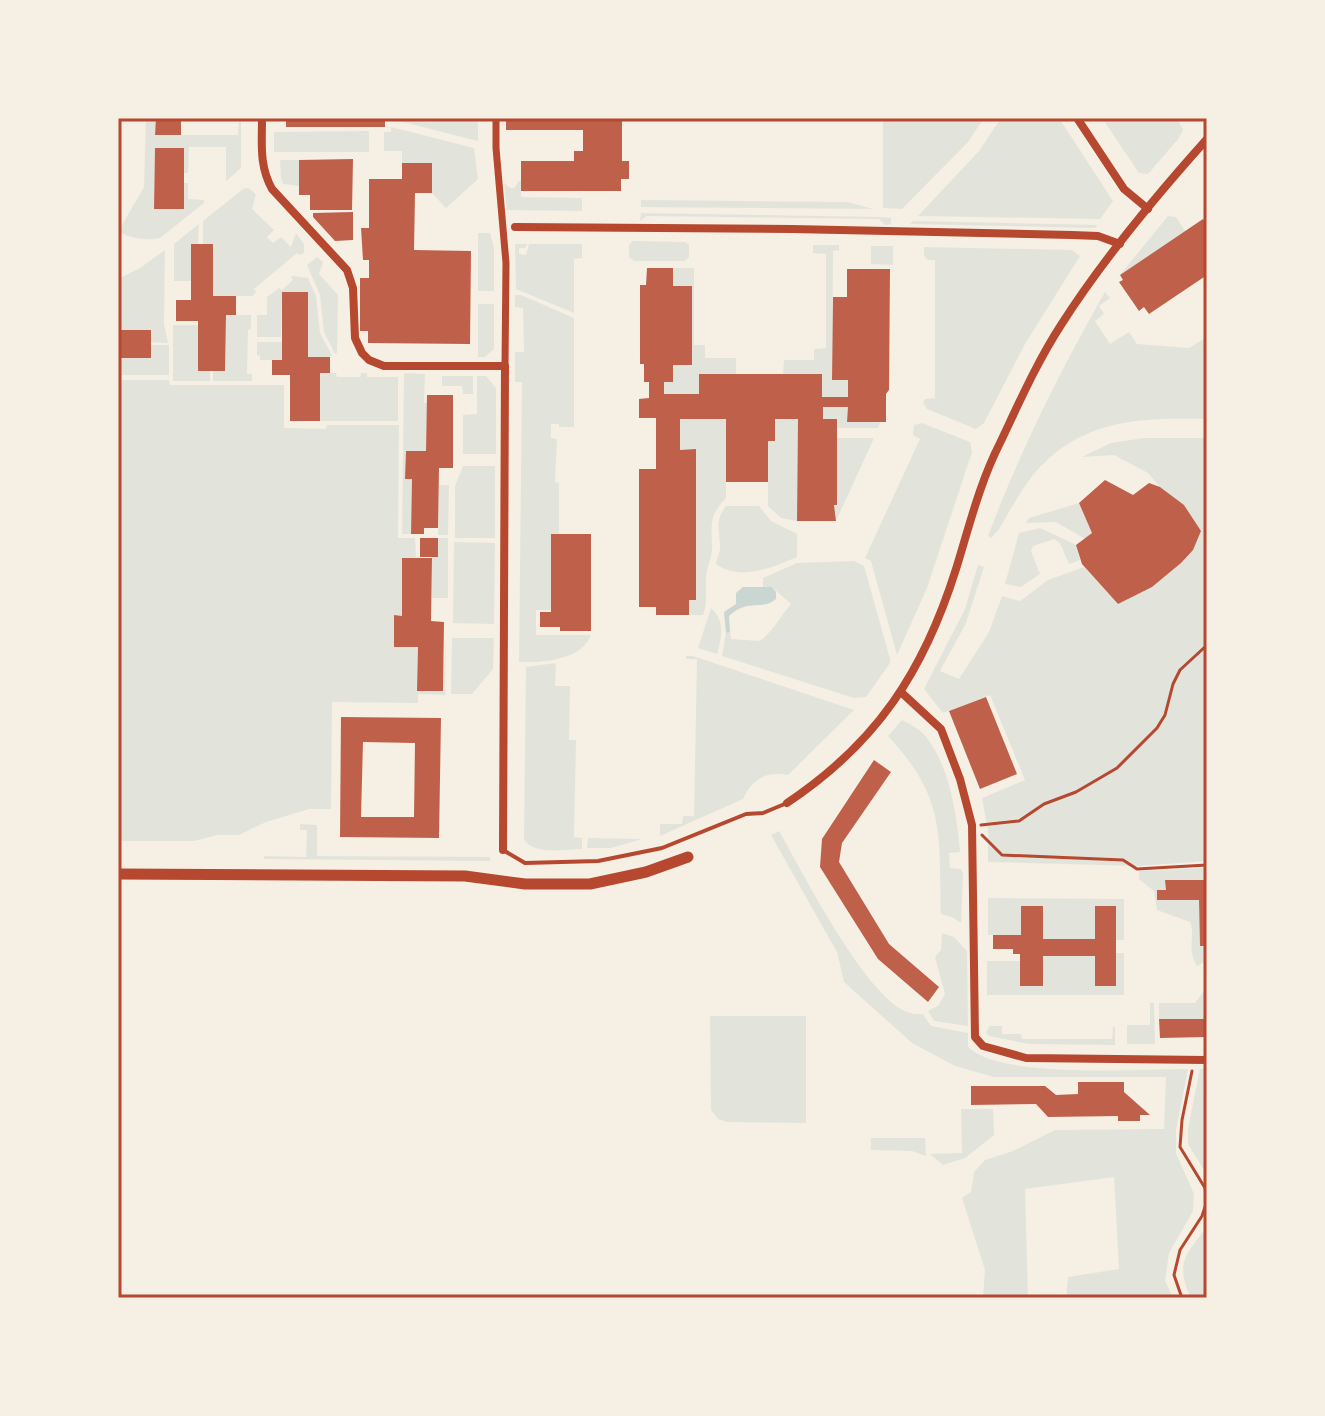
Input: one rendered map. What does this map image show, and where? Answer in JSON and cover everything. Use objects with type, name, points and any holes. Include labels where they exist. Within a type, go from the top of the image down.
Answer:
[{"type":"street","points":[[262,118],[265,177],[272,189],[347,270],[353,288],[355,338],[365,357],[384,366],[505,366]]},
{"type":"street","points":[[496,118],[506,263],[503,850]]},
{"type":"street","points":[[1077,118],[1124,189],[1148,209]]},
{"type":"street","points":[[787,803],[812,786],[852,750],[902,693],[937,625],[999,445],[1060,326],[1120,244],[1207,139]]},
{"type":"street","points":[[503,227],[1098,236],[1120,244]]},
{"type":"street","points":[[902,693],[941,729],[960,779],[972,825],[975,1037],[983,1046],[1026,1058],[1207,1060]]},
{"type":"street","points":[[118,874],[465,876],[525,884],[590,884],[646,872],[688,857]]},
{"type":"lane","points":[[503,850],[525,863],[598,861],[662,848],[746,814],[763,813],[787,803]]},
{"type":"path","points":[[981,825],[1019,821],[1044,804],[1076,792],[1117,768],[1157,728],[1165,715],[1180,670],[1207,645]]},
{"type":"path","points":[[982,835],[1002,855],[1123,860],[1137,869],[1207,865]]},
{"type":"path","points":[[1182,1298],[1174,1275],[1180,1250],[1190,1229],[1202,1216],[1207,1201],[1205,1188],[1180,1147],[1193,1067]]},
{"type":"shaded area","points":[[146,118],[156,118],[156,135],[238,135],[241,118],[241,168],[226,181],[226,147],[189,147],[188,173],[184,173],[184,148],[155,148],[154,209],[183,209],[184,183],[188,183],[188,199],[204,200],[204,203],[160,238],[149,239],[118,232],[144,187]]},
{"type":"shaded area","points":[[478,118],[478,141],[391,119]]},
{"type":"shaded area","points":[[883,118],[984,118],[968,142],[902,209],[883,208]]},
{"type":"shaded area","points":[[1001,118],[1059,118],[1113,201],[1100,219],[918,216],[979,151]]},
{"type":"shaded area","points":[[1102,118],[1177,118],[1183,130],[1148,174],[1139,173]]},
{"type":"shaded area","points":[[391,127],[474,148],[478,179],[446,208],[432,193],[432,164],[402,163],[402,151],[384,151],[384,132],[391,132]]},
{"type":"shaded area","points":[[369,131],[369,152],[274,152],[274,132]]},
{"type":"shaded area","points":[[280,160],[299,160],[299,186],[283,184]]},
{"type":"shaded area","points":[[519,181],[521,197],[582,198],[582,211],[507,210],[504,183],[514,188]]},
{"type":"shaded area","points":[[248,188],[256,194],[252,209],[274,230],[267,237],[273,243],[281,237],[291,247],[296,233],[304,244],[304,253],[297,253],[254,289],[256,292],[253,296],[213,296],[213,244],[203,244],[203,221]]},
{"type":"shaded area","points":[[641,200],[847,202],[873,209],[641,207]]},
{"type":"shaded area","points":[[641,213],[882,217],[891,218],[891,224],[885,225],[879,219],[647,216],[640,221]]},
{"type":"shaded area","points":[[1168,216],[1176,217],[1185,231],[1120,275]]},
{"type":"shaded area","points":[[913,221],[1098,225],[1095,228],[910,224]]},
{"type":"shaded area","points":[[199,224],[198,244],[191,244],[191,281],[174,281],[174,244]]},
{"type":"shaded area","points":[[478,233],[490,233],[494,248],[494,291],[478,291]]},
{"type":"shaded area","points":[[633,241],[685,242],[689,245],[689,257],[685,261],[634,261],[629,257],[629,245]]},
{"type":"shaded area","points":[[515,244],[527,244],[525,248],[519,248],[519,254],[526,255],[529,244],[582,244],[582,258],[574,259],[574,313],[516,289]]},
{"type":"shaded area","points":[[813,245],[839,245],[839,250],[833,251],[832,379],[848,380],[848,397],[822,397],[822,374],[783,374],[784,360],[814,360],[814,349],[826,348],[826,254],[813,253]]},
{"type":"shaded area","points":[[871,246],[893,246],[893,265],[871,264]]},
{"type":"shaded area","points":[[924,247],[1072,250],[1080,256],[1025,344],[984,423],[976,429],[927,409],[923,403],[925,399],[935,398],[935,260],[924,256]]},
{"type":"shaded area","points":[[165,250],[164,324],[168,343],[151,342],[151,330],[118,330],[118,279]]},
{"type":"shaded area","points":[[317,257],[323,262],[319,274],[338,295],[335,354],[324,332],[320,295],[307,265]]},
{"type":"shaded area","points":[[673,268],[694,268],[694,345],[705,345],[705,358],[736,358],[736,374],[699,394],[664,394],[664,382],[673,365],[691,365],[673,286]]},
{"type":"shaded area","points":[[293,276],[308,278],[316,296],[320,333],[332,355],[330,357],[308,357],[308,292],[282,293],[281,337],[257,337],[257,315],[267,315],[267,297],[279,288],[282,290],[293,280]]},
{"type":"shaded area","points":[[1105,292],[1110,298],[1099,306],[1104,314],[1095,321],[1110,344],[1129,332],[1137,344],[1189,348],[1207,337],[1207,419],[1161,419],[1118,424],[1077,439],[1040,467],[991,538],[988,536],[1000,504],[1027,442]]},
{"type":"shaded area","points":[[515,295],[574,318],[574,427],[551,424],[551,438],[557,439],[555,482],[559,483],[559,534],[551,534],[551,610],[536,610],[536,635],[591,635],[579,650],[570,655],[539,662],[519,662],[522,382],[515,382],[515,352],[524,352],[523,308],[515,307]]},
{"type":"shaded area","points":[[478,304],[494,304],[494,349],[485,357],[478,357]]},
{"type":"shaded area","points":[[226,315],[251,315],[247,374],[252,374],[252,381],[213,381],[213,371],[225,370]]},
{"type":"shaded area","points":[[173,325],[198,325],[198,370],[210,371],[210,381],[173,381]]},
{"type":"shaded area","points":[[257,342],[282,342],[282,360],[260,360]]},
{"type":"shaded area","points":[[151,345],[169,345],[169,375],[118,375],[118,358],[151,358]]},
{"type":"shaded area","points":[[320,373],[336,373],[337,377],[360,377],[361,373],[367,373],[367,377],[398,377],[398,421],[320,421]]},
{"type":"shaded area","points":[[404,373],[425,374],[424,403],[427,403],[426,451],[406,451],[405,478],[412,479],[411,534],[402,534]]},
{"type":"shaded area","points":[[442,376],[473,376],[473,394],[463,394],[462,386],[442,386]]},
{"type":"shaded area","points":[[477,376],[486,376],[496,388],[496,454],[463,454],[463,415],[477,414]]},
{"type":"shaded area","points":[[118,380],[169,380],[170,385],[284,385],[284,428],[399,425],[398,538],[415,538],[416,558],[402,558],[402,616],[394,616],[394,646],[418,647],[417,690],[443,691],[446,637],[445,695],[418,694],[418,703],[332,702],[331,809],[309,809],[266,822],[239,835],[218,835],[194,841],[118,841]]},
{"type":"shaded area","points":[[823,407],[848,407],[848,422],[880,422],[878,428],[837,428],[837,419],[823,419]]},
{"type":"shaded area","points":[[680,419],[726,419],[726,498],[713,520],[703,615],[689,615],[689,600],[696,599],[696,450],[680,450]]},
{"type":"shaded area","points":[[775,419],[798,419],[797,521],[781,518],[768,506],[768,441],[775,441]]},
{"type":"shaded area","points":[[922,423],[970,442],[972,452],[927,588],[897,655],[871,561],[865,558],[920,439],[913,435],[914,425]]},
{"type":"shaded area","points":[[837,438],[874,438],[836,521],[834,505],[837,504]]},
{"type":"shaded area","points":[[1144,438],[1207,438],[1207,861],[1139,866],[988,862],[988,831],[982,798],[1025,780],[990,695],[943,713],[924,689],[965,609],[978,565],[984,567],[966,623],[940,671],[959,679],[989,632],[1002,596],[1020,601],[1048,580],[1084,567],[1118,604],[1155,583],[1186,556],[1201,532],[1184,505],[1160,487],[1148,473],[1114,455],[1082,457],[1111,443]]},
{"type":"shaded area","points":[[463,466],[495,466],[495,538],[455,538],[455,486]]},
{"type":"shaded area","points":[[439,485],[449,485],[448,535],[438,535]]},
{"type":"shaded area","points":[[1079,503],[1092,533],[1085,539],[1056,522],[1026,523],[1029,518]]},
{"type":"shaded area","points":[[726,506],[759,506],[771,521],[797,534],[797,557],[746,572],[736,572],[716,564],[720,547],[719,520]]},
{"type":"shaded area","points":[[1040,528],[1076,545],[1080,560],[1069,564],[1060,543],[1054,539],[1033,546],[1031,551],[1040,574],[1021,587],[1005,584],[1019,533]]},
{"type":"shaded area","points":[[438,538],[448,538],[448,598],[432,598],[432,557],[438,556]]},
{"type":"shaded area","points":[[454,542],[495,543],[494,624],[453,623]]},
{"type":"shaded area","points":[[854,561],[864,566],[890,659],[866,697],[854,698],[722,656],[726,633],[730,632],[731,639],[760,641],[791,604],[772,587],[763,587],[763,578],[797,563]]},
{"type":"shaded area","points":[[743,587],[772,587],[776,599],[736,611],[729,616],[730,632],[726,633],[724,612],[736,604],[736,593]]},
{"type":"shaded area","points":[[711,608],[719,618],[721,630],[717,654],[698,648]]},
{"type":"shaded area","points":[[452,638],[494,638],[493,669],[472,694],[451,694]]},
{"type":"shaded area","points":[[686,656],[693,656],[854,710],[788,775],[773,774],[761,778],[743,799],[660,836],[660,824],[682,824],[683,816],[694,816],[697,659],[686,659]]},
{"type":"shaded area","points":[[556,663],[555,686],[570,686],[569,740],[576,740],[574,837],[582,838],[582,849],[542,850],[524,839],[526,667]]},
{"type":"shaded area","points":[[902,720],[927,738],[947,778],[960,852],[949,853],[950,868],[961,869],[963,873],[961,923],[941,914],[939,839],[930,798],[907,758],[888,736]]},
{"type":"shaded area","points":[[300,824],[317,825],[317,856],[490,857],[490,861],[264,859],[264,856],[306,857],[307,830],[300,830]]},
{"type":"shaded area","points":[[779,831],[837,933],[875,986],[893,1004],[910,1013],[923,1014],[931,1026],[968,1033],[968,1047],[985,1057],[1009,1064],[1072,1070],[1188,1069],[1176,1130],[1176,1153],[1194,1194],[1193,1211],[1169,1253],[1165,1281],[1173,1298],[1066,1298],[1068,1277],[1119,1269],[1114,1177],[1025,1189],[1028,1298],[983,1298],[985,1270],[962,1198],[971,1192],[974,1172],[985,1160],[1013,1151],[1055,1130],[1164,1129],[1166,1077],[994,1077],[955,1066],[912,1043],[844,982],[837,952],[771,835]]},
{"type":"shaded area","points":[[588,838],[642,839],[611,848],[587,848]]},
{"type":"shaded area","points":[[1207,868],[1207,880],[1166,880],[1166,890],[1157,900],[1199,900],[1200,945],[1204,946],[1204,962],[1197,966],[1192,953],[1190,922],[1157,910],[1154,891],[1139,879],[1139,871]]},
{"type":"shaded area","points":[[988,898],[1124,899],[1124,940],[1116,940],[1116,906],[1095,907],[1095,939],[1043,939],[1043,906],[1021,906],[1021,935],[988,935]]},
{"type":"shaded area","points":[[942,933],[954,937],[967,951],[968,1026],[934,1021],[928,1011],[938,1006],[945,994],[935,957],[941,950]]},
{"type":"shaded area","points":[[1116,953],[1124,953],[1124,995],[987,995],[987,961],[1020,961],[1043,986],[1043,956],[1095,956],[1116,986]]},
{"type":"shaded area","points":[[1207,987],[1207,1019],[1159,1019],[1159,1003],[1195,1003]]},
{"type":"shaded area","points":[[1150,1003],[1154,1003],[1155,1044],[1127,1044],[1127,1025],[1150,1025]]},
{"type":"shaded area","points":[[710,1016],[806,1016],[806,1123],[727,1122],[718,1119],[711,1110]]},
{"type":"shaded area","points":[[990,1026],[1002,1026],[1002,1034],[1021,1034],[1022,1039],[1112,1039],[1115,1027],[1115,1045],[1029,1044],[989,1036],[986,1032]]},
{"type":"shaded area","points":[[1200,1069],[1207,1069],[1203,1090],[1207,1091],[1207,1175],[1188,1144],[1188,1128]]},
{"type":"shaded area","points":[[961,1109],[993,1109],[994,1135],[965,1158],[943,1165],[930,1154],[962,1153]]},
{"type":"shaded area","points":[[871,1138],[925,1138],[926,1156],[912,1151],[871,1150]]},
{"type":"shaded area","points":[[1207,1227],[1207,1298],[1191,1298],[1183,1268],[1188,1253]]},
{"type":"building","points":[[156,118],[181,118],[181,135],[155,135]]},
{"type":"building","points":[[286,118],[385,118],[385,127],[286,127]]},
{"type":"building","points":[[506,118],[622,118],[622,161],[629,161],[629,179],[621,179],[621,191],[521,191],[521,161],[574,161],[574,151],[583,151],[583,130],[506,130]]},
{"type":"building","points":[[155,148],[184,148],[184,209],[154,209]]},
{"type":"building","points":[[353,159],[352,210],[310,210],[310,195],[299,195],[299,160]]},
{"type":"building","points":[[402,163],[432,163],[432,193],[415,193],[414,250],[471,251],[470,344],[368,343],[368,331],[360,331],[360,278],[369,278],[369,260],[363,260],[361,228],[369,228],[369,179],[402,179]]},
{"type":"building","points":[[353,212],[353,240],[335,241],[313,217],[313,213]]},
{"type":"building","points":[[1203,219],[1207,224],[1207,275],[1149,314],[1144,307],[1139,311],[1119,282],[1123,280],[1120,275]]},
{"type":"building","points":[[191,244],[213,244],[213,296],[236,296],[236,315],[226,315],[225,371],[198,371],[198,321],[176,321],[176,300],[191,300]]},
{"type":"building","points":[[647,268],[673,268],[673,286],[692,286],[692,365],[673,365],[673,382],[664,382],[664,394],[699,394],[699,374],[822,374],[822,397],[848,397],[848,380],[832,380],[833,297],[847,297],[847,269],[890,269],[886,422],[847,422],[848,407],[823,407],[823,419],[837,419],[836,521],[797,521],[798,419],[775,419],[775,441],[768,441],[768,482],[726,482],[726,419],[680,419],[680,450],[696,449],[696,600],[689,600],[689,615],[656,615],[656,607],[639,607],[639,469],[656,469],[656,418],[639,418],[639,399],[649,398],[649,382],[644,382],[644,364],[640,364],[640,285],[646,285]]},
{"type":"building","points":[[282,292],[308,292],[308,357],[330,357],[330,373],[320,373],[320,421],[290,421],[290,375],[272,375],[272,360],[282,360]]},
{"type":"building","points":[[118,330],[151,330],[151,358],[118,358]]},
{"type":"building","points":[[427,395],[453,395],[453,468],[439,468],[438,528],[424,528],[424,534],[411,534],[412,479],[405,479],[406,451],[426,451]]},
{"type":"building","points":[[1105,480],[1133,495],[1149,483],[1160,487],[1184,505],[1201,531],[1193,550],[1181,563],[1152,587],[1118,604],[1082,564],[1076,545],[1092,533],[1079,503]]},
{"type":"building","points":[[551,534],[591,534],[591,631],[560,631],[560,627],[540,627],[540,612],[551,612]]},
{"type":"building","points":[[420,538],[438,538],[438,557],[420,557]]},
{"type":"building","points":[[402,558],[432,558],[431,621],[444,622],[443,691],[417,691],[418,647],[394,647],[394,615],[402,616]]},
{"type":"building","points":[[986,697],[1017,774],[980,789],[949,711]]},
{"type":"building","points":[[341,717],[441,718],[439,838],[340,837]],"holes":[[[363,742],[415,743],[414,817],[361,817]]]},
{"type":"building","points":[[874,760],[891,772],[842,843],[839,862],[889,944],[939,987],[928,1002],[878,959],[820,867],[822,839]]},
{"type":"building","points":[[1165,880],[1207,880],[1207,946],[1200,946],[1199,900],[1157,900],[1157,890],[1166,890]]},
{"type":"building","points":[[1021,906],[1043,906],[1043,939],[1095,939],[1095,906],[1116,906],[1116,986],[1095,986],[1095,956],[1043,956],[1043,986],[1020,986],[1020,954],[1013,954],[1013,949],[993,949],[993,935],[1021,935]]},
{"type":"building","points":[[1159,1019],[1207,1019],[1207,1037],[1160,1038]]},
{"type":"building","points":[[1078,1082],[1124,1082],[1124,1092],[1150,1115],[1140,1115],[1140,1121],[1118,1121],[1118,1116],[1048,1117],[1036,1104],[971,1105],[971,1086],[1045,1086],[1056,1095],[1078,1094]]}]
